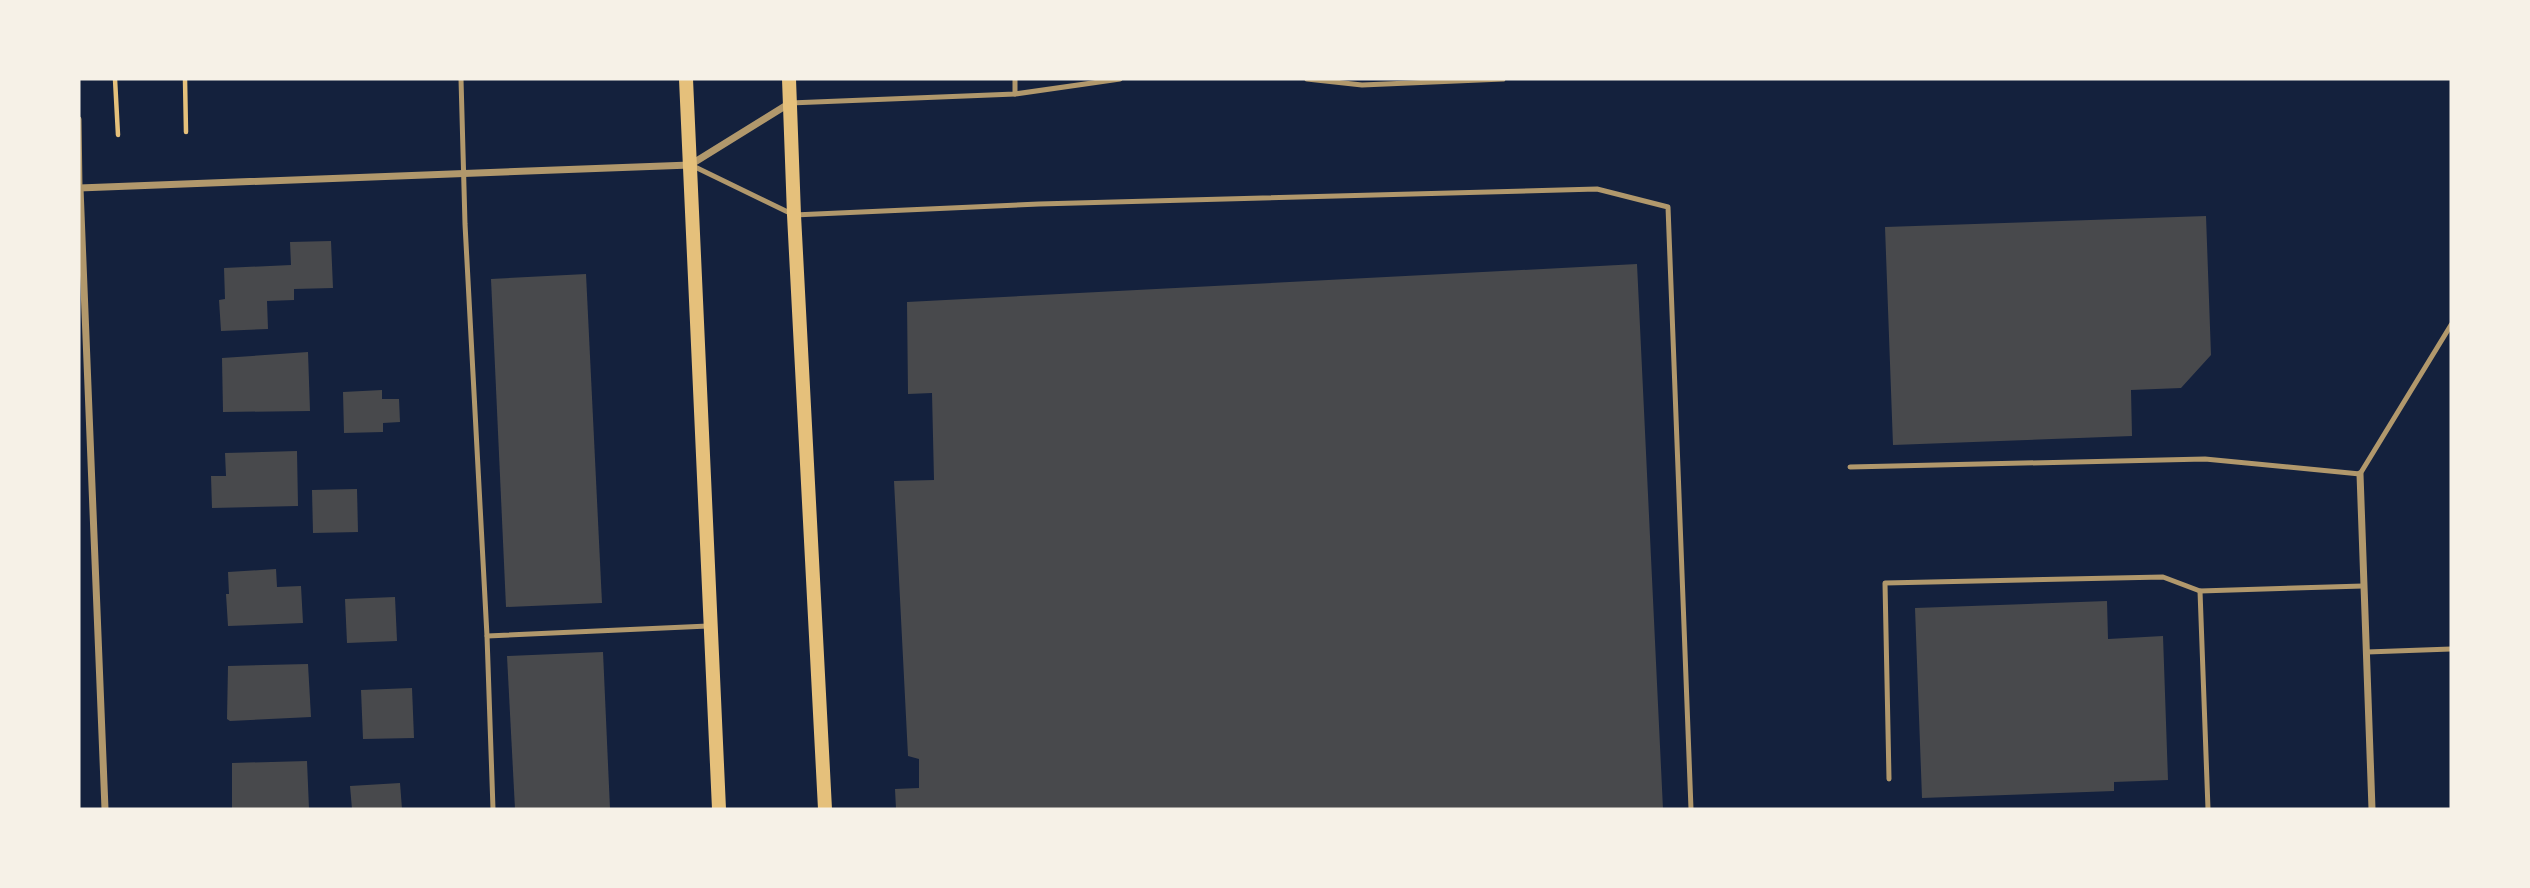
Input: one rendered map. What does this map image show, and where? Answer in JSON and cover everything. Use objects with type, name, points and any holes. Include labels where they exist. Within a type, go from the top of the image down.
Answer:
[{"type":"main road","points":[[686,79],[719,809]]},
{"type":"main road","points":[[789,79],[825,809]]},
{"type":"street","points":[[105,809],[79,188],[690,165],[790,103]]},
{"type":"street","points":[[2360,474],[2371,809]]},
{"type":"lane","points":[[461,79],[493,809]]},
{"type":"lane","points":[[1015,79],[1015,94]]},
{"type":"lane","points":[[790,103],[1015,94],[1120,79]]},
{"type":"lane","points":[[1307,79],[1362,85],[1503,79]]},
{"type":"lane","points":[[79,119],[79,188]]},
{"type":"lane","points":[[690,165],[794,215],[1039,204],[1597,189],[1668,207],[1691,809]]},
{"type":"lane","points":[[1850,467],[2205,459],[2360,474],[2451,325]]},
{"type":"lane","points":[[1889,779],[1885,583],[2163,577],[2200,591],[2363,586]]},
{"type":"lane","points":[[2200,591],[2208,809]]},
{"type":"lane","points":[[487,636],[711,626]]},
{"type":"lane","points":[[2367,652],[2451,649]]},
{"type":"path","points":[[115,79],[118,135]]},
{"type":"path","points":[[185,79],[186,132]]},
{"type":"building","points":[[2206,216],[2211,355],[2181,388],[2131,390],[2132,436],[1893,445],[1885,227]]},
{"type":"building","points":[[331,241],[333,288],[294,289],[294,300],[267,301],[268,329],[221,331],[219,300],[225,299],[224,268],[291,265],[290,242]]},
{"type":"building","points":[[1637,264],[1663,809],[896,809],[895,789],[919,788],[919,759],[908,756],[894,481],[934,480],[932,393],[908,394],[907,302]]},
{"type":"building","points":[[586,274],[602,603],[506,607],[491,279]]},
{"type":"building","points":[[308,352],[310,411],[223,412],[222,358]]},
{"type":"building","points":[[382,390],[382,399],[399,399],[400,422],[383,423],[383,432],[344,433],[343,392]]},
{"type":"building","points":[[297,451],[298,506],[212,508],[211,476],[226,476],[225,453]]},
{"type":"building","points":[[357,489],[358,532],[313,533],[312,490]]},
{"type":"building","points":[[276,569],[277,587],[301,586],[303,623],[228,626],[228,572]]},
{"type":"building","points":[[395,597],[397,641],[347,643],[345,599]]},
{"type":"building","points":[[2107,601],[2108,639],[2163,636],[2168,780],[2114,782],[2114,791],[1922,798],[1915,608]]},
{"type":"building","points":[[603,652],[610,809],[515,809],[507,656]]},
{"type":"building","points":[[308,664],[311,717],[227,719],[228,666]]},
{"type":"building","points":[[412,688],[414,738],[363,739],[361,690]]},
{"type":"building","points":[[307,761],[309,809],[232,809],[232,763]]},
{"type":"building","points":[[400,783],[402,809],[352,809],[350,786]]}]
